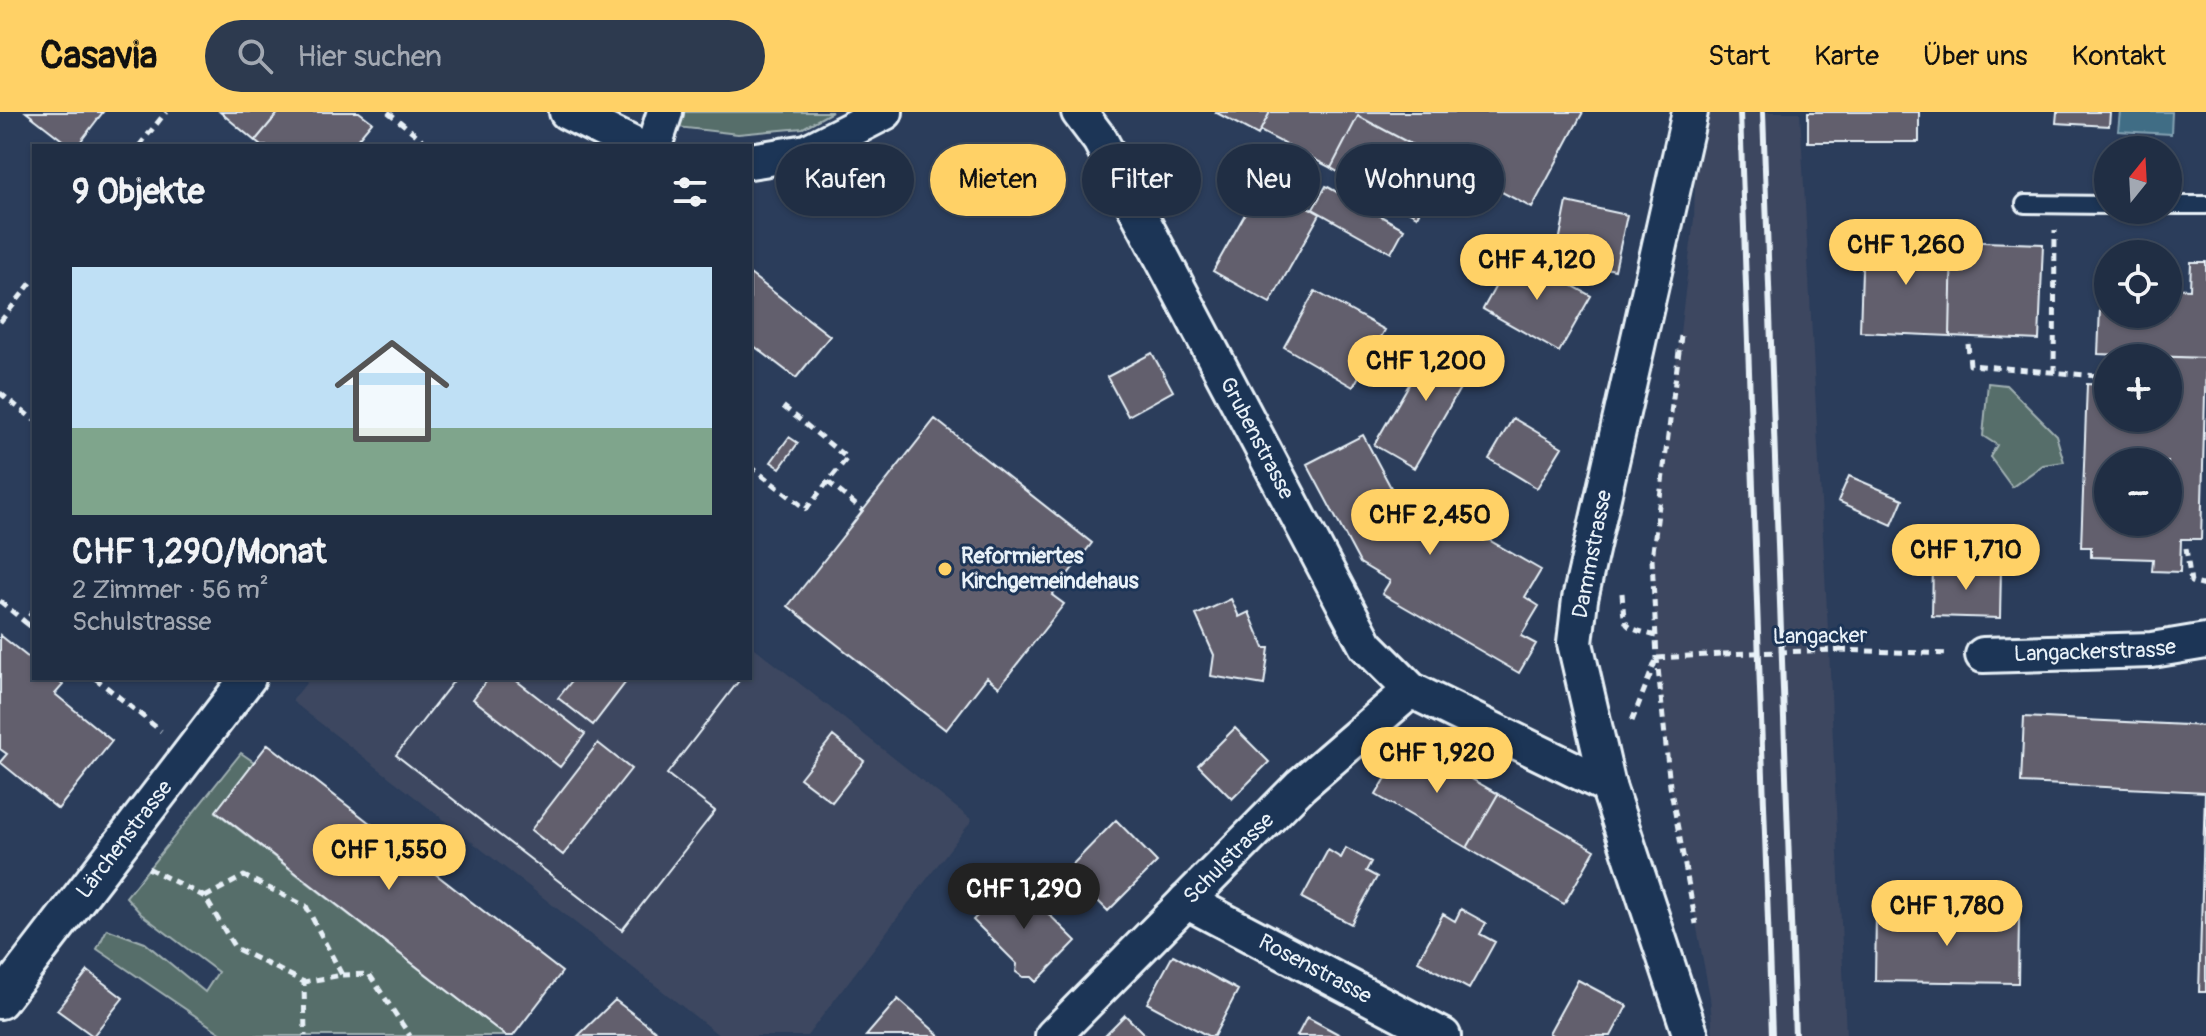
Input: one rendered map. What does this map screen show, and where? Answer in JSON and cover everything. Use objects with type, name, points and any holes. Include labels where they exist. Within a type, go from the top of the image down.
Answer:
[{"type":"street","points":[[567,112],[632,144]]},
{"type":"street","points":[[655,144],[665,112]]},
{"type":"street","points":[[752,161],[807,152],[885,112]]},
{"type":"street","name":"Grubenstrasse","points":[[1079,112],[1100,140],[1366,645],[1411,690],[1608,786]]},
{"type":"street","name":"Dammstrasse","points":[[1690,112],[1575,643],[1608,786],[1691,1036]]},
{"type":"street","name":"Langackerstrasse","points":[[1983,655],[2152,650],[2206,641]]},
{"type":"street","name":"Lärchenstrasse","points":[[0,1001],[245,680]]},
{"type":"street","name":"Schulstrasse","points":[[1053,1036],[1301,785],[1411,690]]},
{"type":"street","name":"Rosenstrasse","points":[[1186,901],[1443,1036]]},
{"type":"lane","points":[[2025,204],[2094,205]]},
{"type":"lane","points":[[2182,205],[2206,205]]},
{"type":"path","points":[[141,144],[166,112]]},
{"type":"path","points":[[388,112],[428,144]]},
{"type":"path","points":[[2054,373],[2055,205]]},
{"type":"path","points":[[0,322],[32,282]]},
{"type":"path","points":[[1682,324],[1652,559],[1657,658],[1670,786],[1699,936]]},
{"type":"path","points":[[1968,344],[1970,365],[2094,376]]},
{"type":"path","points":[[0,393],[32,418]]},
{"type":"path","points":[[752,468],[806,509],[847,458],[779,403]]},
{"type":"path","points":[[828,482],[863,511]]},
{"type":"path","points":[[2186,548],[2191,582],[2206,586]]},
{"type":"path","points":[[0,601],[32,627]]},
{"type":"path","points":[[25,622],[32,613]]},
{"type":"path","name":"Langacker","points":[[1657,658],[1839,650],[1983,655]]},
{"type":"path","points":[[98,680],[190,754]]},
{"type":"path","points":[[123,841],[148,869],[205,897],[235,948],[304,982],[369,974],[410,1036]]},
{"type":"path","points":[[205,897],[244,876],[306,906],[342,975]]},
{"type":"path","points":[[304,982],[305,1036]]},
{"type":"shaded area","points":[[1697,112],[1800,112],[1846,1036],[1713,1036],[1710,997],[1670,786],[1657,658],[1652,559],[1694,219]]},
{"type":"shaded area","points":[[2120,112],[2172,112],[2171,134],[2118,131]]},
{"type":"shaded area","points":[[752,646],[972,820],[807,1036],[720,1036],[292,701],[308,680],[752,680]]},
{"type":"green space","points":[[681,112],[832,112],[803,128],[738,134],[677,127]]},
{"type":"green space","points":[[1988,383],[2006,385],[2056,435],[2064,462],[2043,465],[2012,487],[1990,457],[1997,445],[1983,436]]},
{"type":"green space","points":[[241,753],[254,762],[216,812],[506,1036],[225,1036],[97,949],[107,929],[145,943],[205,992],[218,972],[141,914],[126,897]]},
{"type":"building","points":[[26,112],[103,112],[79,144],[67,144]]},
{"type":"building","points":[[220,112],[279,112],[255,141]]},
{"type":"building","points":[[279,112],[359,112],[372,122],[354,144],[259,144],[255,141]]},
{"type":"building","points":[[1215,112],[1270,112],[1258,135]]},
{"type":"building","points":[[1270,112],[1583,112],[1532,208],[1504,193],[1504,144],[1411,144],[1358,116],[1343,144],[1336,144],[1336,158],[1331,168],[1320,162],[1320,144],[1285,144],[1260,131]]},
{"type":"building","points":[[1808,112],[1919,112],[1919,142],[1808,142]]},
{"type":"building","points":[[2057,112],[2110,112],[2109,126],[2056,123]]},
{"type":"building","points":[[1358,116],[1411,144],[1343,144]]},
{"type":"building","points":[[1326,186],[1336,192],[1336,216],[1380,216],[1404,229],[1391,253],[1320,213],[1320,197]]},
{"type":"building","points":[[1567,202],[1627,215],[1615,270],[1556,257]]},
{"type":"building","points":[[1244,216],[1319,216],[1270,303],[1213,271]]},
{"type":"building","points":[[1863,237],[1952,241],[1950,336],[1860,332]]},
{"type":"building","points":[[1952,241],[2043,244],[2039,340],[1950,336]]},
{"type":"building","points":[[1514,253],[1591,296],[1559,352],[1483,309]]},
{"type":"building","points":[[2191,262],[2206,262],[2206,358],[2182,357],[2182,344],[2098,344],[2099,328],[2182,328],[2182,289],[2190,289]]},
{"type":"building","points":[[752,276],[830,336],[796,378],[752,345]]},
{"type":"building","points":[[1315,291],[1385,330],[1353,387],[1284,347]]},
{"type":"building","points":[[1446,338],[1478,357],[1414,468],[1374,445],[1429,350],[1436,355]]},
{"type":"building","points":[[1152,353],[1173,391],[1128,416],[1107,377]]},
{"type":"building","points":[[2182,357],[2206,358],[2201,539],[2181,539],[2180,572],[2152,571],[2153,559],[2091,557],[2091,547],[2081,547],[2087,384],[2094,384],[2094,432],[2182,432]]},
{"type":"building","points":[[1513,418],[1562,447],[1537,488],[1489,459]]},
{"type":"building","name":"Reformiertes Kirchgemeindehaus","points":[[935,419],[1092,543],[1052,595],[1064,604],[999,687],[987,677],[946,730],[788,606]]},
{"type":"building","points":[[1363,435],[1397,499],[1402,490],[1541,570],[1525,597],[1539,606],[1521,636],[1536,644],[1519,673],[1382,594],[1390,581],[1360,563],[1307,464]]},
{"type":"building","points":[[789,437],[798,443],[780,468],[771,462]]},
{"type":"building","points":[[1849,476],[1903,499],[1892,525],[1838,501]]},
{"type":"building","points":[[1933,565],[2001,567],[2000,618],[1932,616]]},
{"type":"building","points":[[1231,599],[1239,617],[1249,612],[1264,648],[1269,648],[1264,685],[1211,676],[1214,655],[1196,615]]},
{"type":"building","points":[[0,635],[32,660],[32,680],[57,680],[63,685],[55,694],[112,741],[58,809],[0,762],[7,754],[0,749]]},
{"type":"building","points":[[454,680],[487,680],[473,699],[560,767],[585,734],[516,680],[572,680],[558,698],[593,725],[627,680],[739,680],[667,774],[715,811],[622,930],[396,755]],"holes":[[[598,743],[631,769],[563,855],[531,830]]]},
{"type":"building","points":[[454,680],[739,680],[667,774],[715,811],[622,930],[396,755]]},
{"type":"building","points":[[2024,717],[2206,726],[2206,792],[2021,783]]},
{"type":"building","points":[[1235,728],[1269,762],[1232,799],[1198,765]]},
{"type":"building","points":[[833,736],[864,761],[832,802],[800,778]]},
{"type":"building","points":[[1407,742],[1498,794],[1467,848],[1376,795]]},
{"type":"building","points":[[268,744],[562,972],[513,1036],[506,1036],[216,811]]},
{"type":"building","points":[[2205,792],[2206,992],[2199,992]]},
{"type":"building","points":[[1498,794],[1595,850],[1564,904],[1467,848]]},
{"type":"building","points":[[1116,820],[1157,862],[1108,911],[1067,870]]},
{"type":"building","points":[[1346,848],[1371,862],[1366,871],[1377,877],[1351,924],[1302,898],[1328,850],[1341,858]]},
{"type":"building","points":[[1013,879],[1076,941],[1036,982],[1016,972],[1017,964],[973,920]]},
{"type":"building","points":[[1461,909],[1486,923],[1480,934],[1495,942],[1469,989],[1418,961],[1443,914],[1455,921]]},
{"type":"building","points":[[1936,911],[2019,917],[2018,983],[1875,981],[1876,914],[1936,915]]},
{"type":"building","points":[[1173,955],[1238,990],[1214,1036],[1208,1036],[1147,1003]]},
{"type":"building","points":[[88,971],[123,998],[93,1036],[57,1010]]},
{"type":"building","points":[[1578,980],[1627,1006],[1611,1036],[1554,1036],[1549,1033]]},
{"type":"building","points":[[898,999],[940,1036],[866,1036]]},
{"type":"building","points":[[615,1000],[662,1036],[578,1036]]},
{"type":"building","points":[[1125,1015],[1146,1036],[1104,1036]]},
{"type":"building","points":[[1307,1017],[1342,1036],[1297,1036]]},
{"type":"railway","points":[[1740,112],[1772,1036]]},
{"type":"railway","points":[[1763,112],[1795,1036]]},
{"type":"place","name":"Reformiertes Kirchgemeindehaus","points":[[945,569]]}]
